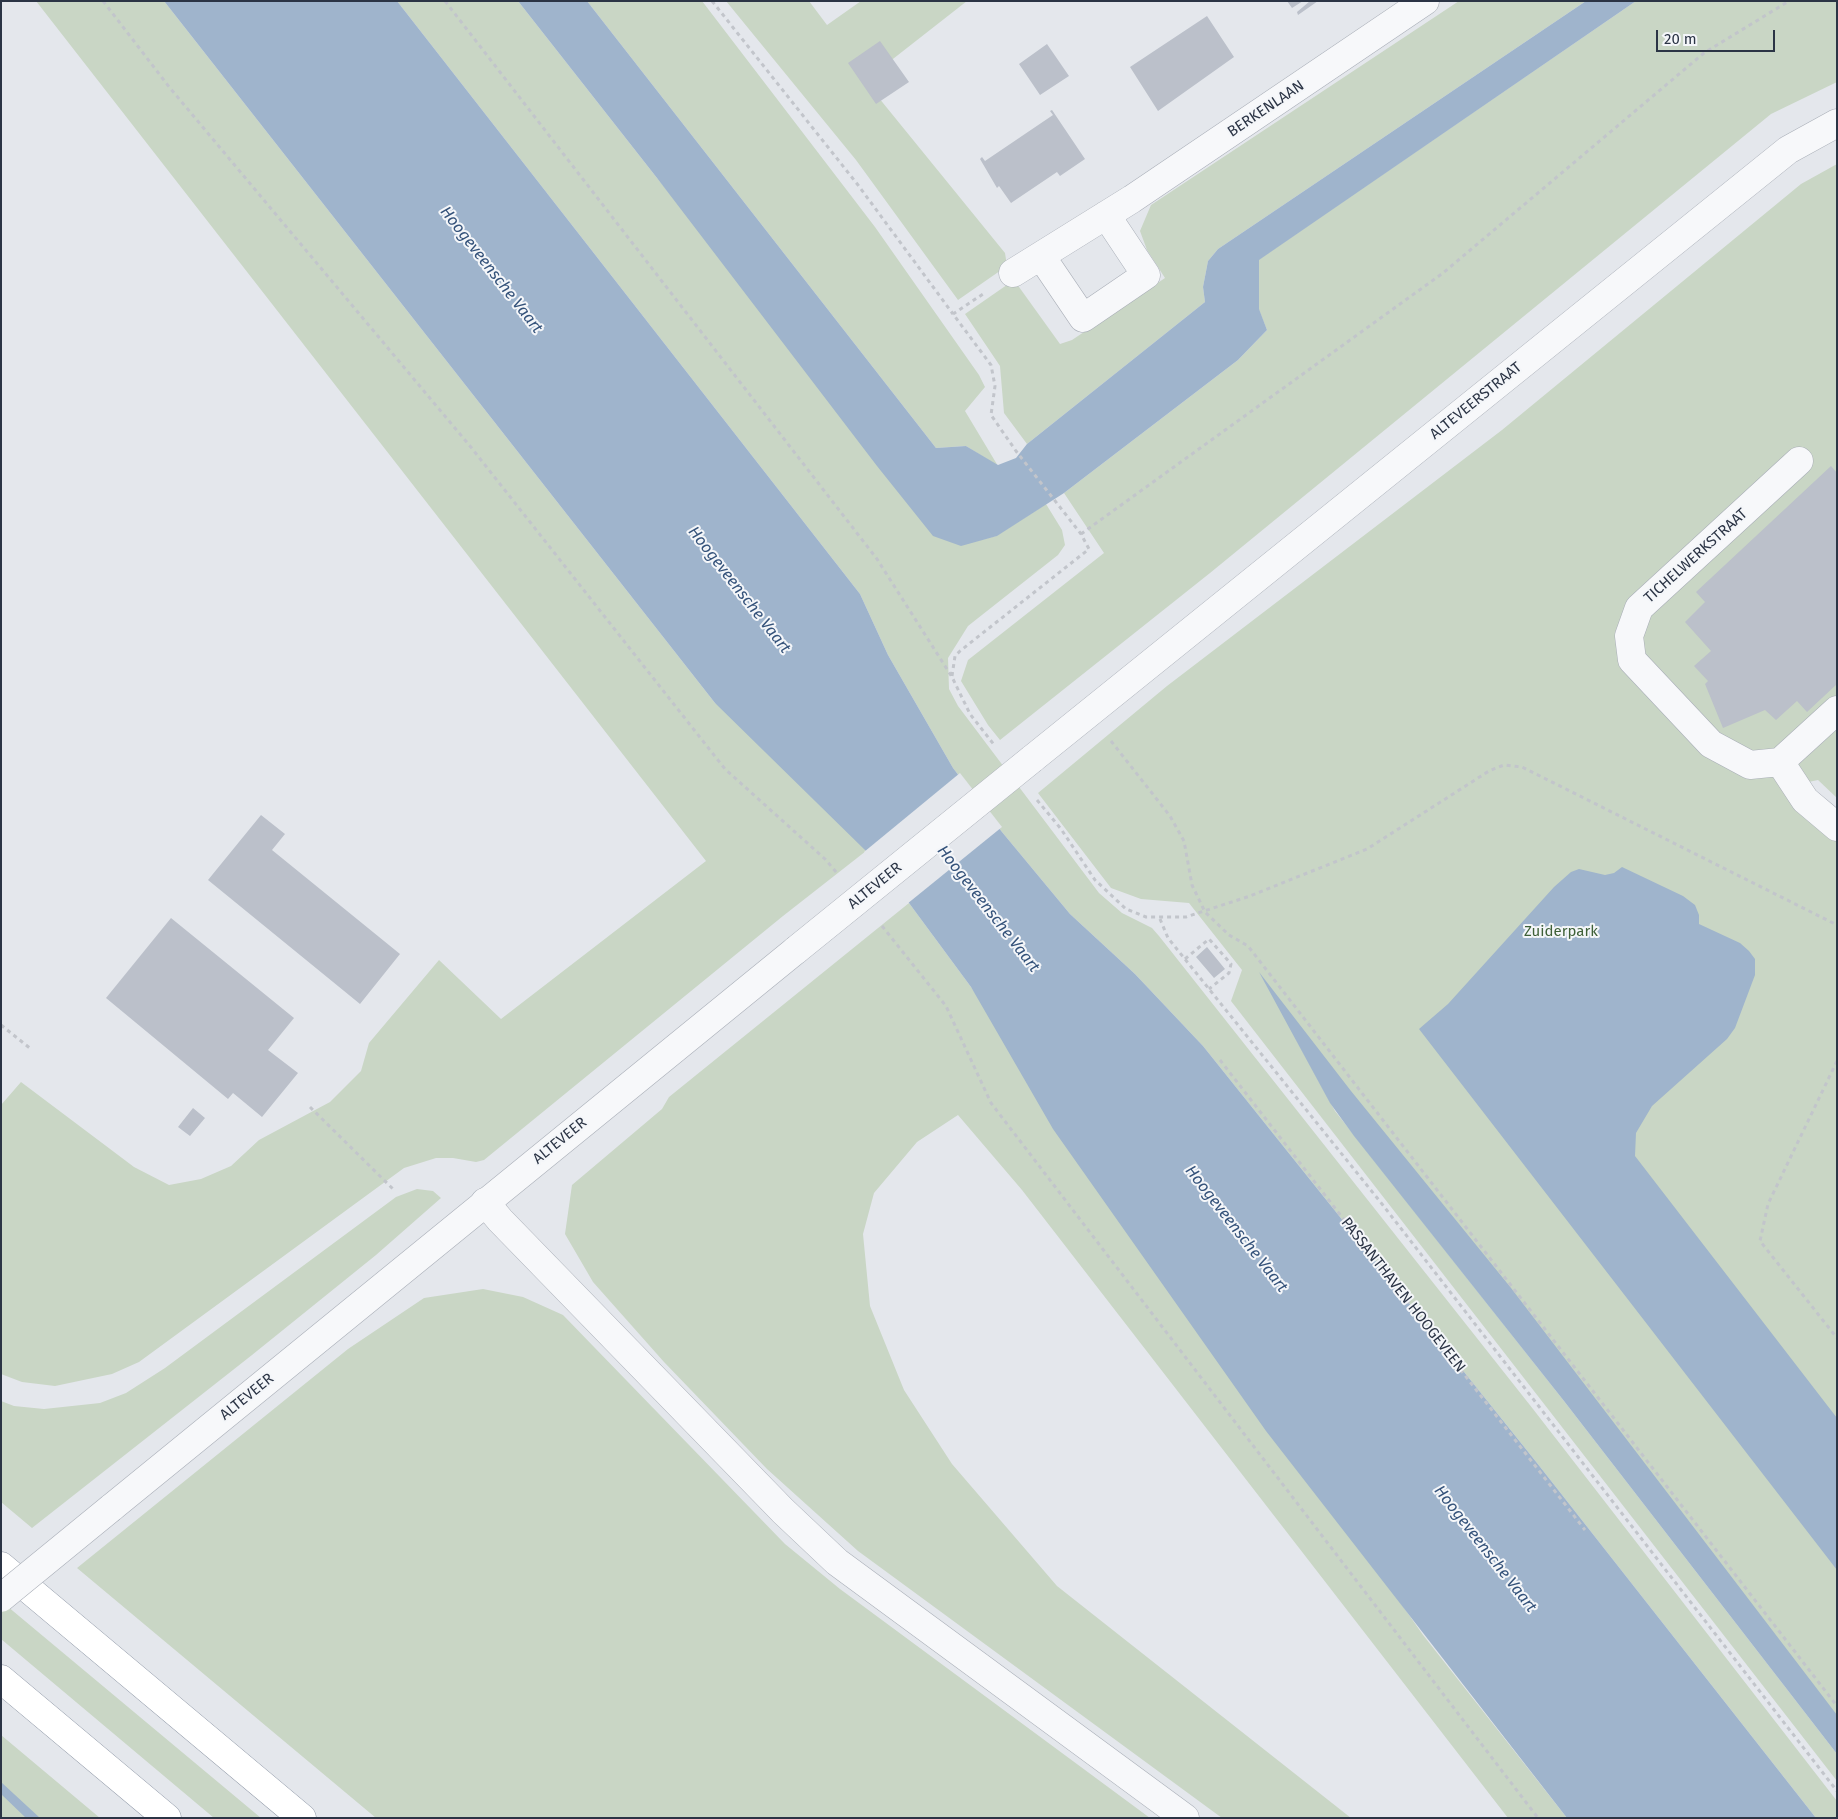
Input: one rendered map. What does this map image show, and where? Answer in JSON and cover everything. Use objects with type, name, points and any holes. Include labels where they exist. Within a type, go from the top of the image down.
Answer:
[{"type":"highway","points":[[1,1566],[302,1818]]},
{"type":"highway","points":[[1,1679],[168,1818]]},
{"type":"street","name":"BERKENLAAN","points":[[1013,273],[1106,215],[1424,1]]},
{"type":"street","name":"ALTEVEERSTRAAT","points":[[1121,686],[1788,150],[1837,123]]},
{"type":"street","points":[[1041,256],[1083,318],[1146,275],[1106,215]]},
{"type":"street","name":"TICHELWERKSTRAAT","points":[[1780,762],[1750,765],[1711,744],[1632,660],[1629,636],[1639,608],[1799,461]]},
{"type":"street","name":"ALTEVEER","points":[[1,1598],[1121,686]]},
{"type":"street","points":[[1837,710],[1780,762],[1805,800],[1837,827]]},
{"type":"street","points":[[485,1202],[500,1220],[782,1512],[837,1562],[1185,1818]]},
{"type":"path","points":[[445,1],[843,512],[877,559],[952,677],[970,714],[1000,752]]},
{"type":"path","points":[[712,1],[858,185],[991,365],[995,386],[991,414],[1016,451],[1081,534],[1089,549],[960,651],[955,656],[952,677]]},
{"type":"path","points":[[1081,534],[1442,273],[1704,53],[1788,1]]},
{"type":"path","points":[[954,314],[1013,273]]},
{"type":"path","points":[[1089,713],[1170,816],[1184,841],[1192,885],[1205,912],[1229,936],[1248,946],[1837,1706]]},
{"type":"path","points":[[1033,795],[1061,829],[1095,880],[1110,896],[1126,909],[1146,918],[1160,919],[1186,917],[1205,912],[1367,849],[1490,771],[1504,765],[1522,767],[1837,925]]},
{"type":"path","points":[[1160,919],[1168,938],[1382,1204],[1837,1791]]},
{"type":"path","points":[[1185,959],[1209,939],[1231,964],[1229,972],[1209,989]]},
{"type":"path","points":[[1,1025],[32,1049]]},
{"type":"path","name":"PASSANTHAVEN HOOGEVEEN","points":[[1220,1060],[1585,1530]]},
{"type":"path","points":[[1837,1061],[1768,1204],[1760,1240],[1837,1338]]},
{"type":"path","points":[[310,1107],[393,1189]]},
{"type":"green space","points":[[36,1],[164,1],[715,703],[814,763],[866,851],[783,916],[484,1160],[476,1162],[453,1158],[436,1158],[404,1168],[139,1362],[112,1374],[55,1386],[22,1382],[1,1374],[1,1105],[21,1082],[134,1167],[169,1185],[201,1179],[231,1166],[259,1140],[330,1102],[361,1071],[369,1043],[439,960],[501,1019],[706,861]]},
{"type":"green space","points":[[397,1],[518,1],[657,178],[961,545],[996,536],[1046,504],[1062,530],[1065,545],[1058,555],[968,626],[948,658],[949,689],[958,706],[1099,893],[1122,913],[1152,928],[1159,936],[1533,1409],[1837,1801],[1837,1818],[1816,1818],[1537,1463],[1203,1046],[1135,974],[1070,914],[1002,832],[953,768],[888,655],[860,594]]},
{"type":"green space","points":[[587,1],[702,1],[875,227],[979,375],[985,387],[965,411],[998,466],[966,446],[936,448]]},
{"type":"green space","points":[[726,1],[809,1],[827,25],[861,1],[967,1],[875,73],[870,87],[1005,253],[1007,266],[958,300],[856,160]]},
{"type":"green space","points":[[1459,1],[1586,1],[1218,249],[1208,261],[1203,287],[1205,302],[1027,444],[1004,413],[1000,366],[965,314],[1014,280],[1060,344],[1072,340],[1165,278],[1147,250],[1140,231],[1151,205]]},
{"type":"green space","points":[[1636,1],[1837,1],[1837,82],[1771,114],[1210,573],[1000,740],[988,725],[961,681],[968,660],[1104,553],[1064,493],[1238,360],[1267,330],[1259,310],[1258,260]]},
{"type":"green space","name":"Zuiderpark","points":[[1837,164],[1837,798],[1818,780],[1799,784],[1837,825],[1837,1721],[1296,1039],[1335,1111],[1564,1401],[1837,1754],[1837,1781],[1231,1001],[1242,970],[1189,903],[1141,899],[1111,888],[1038,793],[1167,686],[1502,430],[1801,184]]},
{"type":"green space","points":[[909,903],[971,987],[1423,1635],[1567,1818],[1508,1818],[1022,1190],[958,1115],[917,1142],[874,1193],[863,1234],[870,1306],[904,1390],[952,1464],[1057,1586],[1351,1818],[1222,1818],[858,1551],[767,1469],[664,1362],[593,1282],[565,1234],[572,1185],[662,1109],[669,1097]]},
{"type":"green space","points":[[417,1189],[433,1191],[441,1198],[376,1255],[32,1528],[1,1502],[1,1401],[14,1406],[44,1409],[100,1403],[126,1393],[165,1368],[396,1197]]},
{"type":"green space","points":[[483,1289],[523,1297],[563,1315],[785,1544],[840,1589],[1150,1818],[376,1818],[77,1568],[348,1349],[424,1298]]},
{"type":"green space","points":[[1,1601],[261,1818],[214,1818],[1,1639]]},
{"type":"green space","points":[[1,1735],[100,1818],[1,1818]]},
{"type":"water","name":"Hoogeveensche Vaart","points":[[164,1],[397,1],[860,594],[888,655],[953,768],[1002,832],[1070,914],[1135,974],[1203,1046],[1537,1463],[1816,1818],[1567,1818],[1266,1431],[1053,1129],[971,987],[909,903],[866,851],[715,703]]},
{"type":"water","points":[[518,1],[587,1],[936,448],[966,446],[998,465],[1016,458],[1027,444],[1205,302],[1203,287],[1208,261],[1218,249],[1586,1],[1636,1],[1259,260],[1259,309],[1267,330],[1238,360],[1064,493],[997,536],[961,546],[933,536]]},
{"type":"water","points":[[1622,867],[1683,896],[1695,905],[1699,915],[1699,924],[1740,943],[1755,959],[1755,975],[1735,1028],[1727,1039],[1652,1106],[1636,1133],[1635,1156],[1837,1418],[1837,1570],[1419,1029],[1448,1004],[1554,887],[1571,872],[1579,869],[1605,875],[1614,873]]},
{"type":"water","points":[[1259,972],[1351,1091],[1511,1288],[1837,1715],[1837,1754],[1564,1401],[1354,1136],[1330,1103]]},
{"type":"water","points":[[1,1782],[40,1818],[26,1818],[1,1794]]},
{"type":"pier","points":[[960,773],[1002,827],[907,904],[864,852]]},
{"type":"building","points":[[1287,1],[1303,1],[1292,8]]},
{"type":"building","points":[[1310,1],[1318,1],[1298,15],[1297,12]]},
{"type":"building","points":[[1207,16],[1234,57],[1158,111],[1130,67]]},
{"type":"building","points":[[880,41],[909,82],[876,104],[848,63]]},
{"type":"building","points":[[1047,44],[1069,76],[1040,95],[1019,64]]},
{"type":"building","points":[[1052,110],[1085,159],[1060,176],[1057,172],[1011,203],[999,186],[997,188],[980,159],[982,157],[985,161],[1053,115],[1050,111]]},
{"type":"building","points":[[1831,466],[1837,473],[1837,684],[1807,712],[1797,701],[1776,720],[1765,710],[1723,728],[1705,684],[1708,681],[1694,666],[1711,651],[1685,622],[1705,602],[1696,592]]},
{"type":"building","points":[[261,815],[285,834],[272,850],[400,954],[360,1004],[208,880]]},
{"type":"building","points":[[171,918],[294,1018],[268,1050],[298,1073],[262,1117],[233,1093],[228,1099],[106,998]]},
{"type":"building","points":[[1207,947],[1225,969],[1214,978],[1196,957]]},
{"type":"building","points":[[193,1108],[205,1118],[190,1136],[178,1127]]}]
